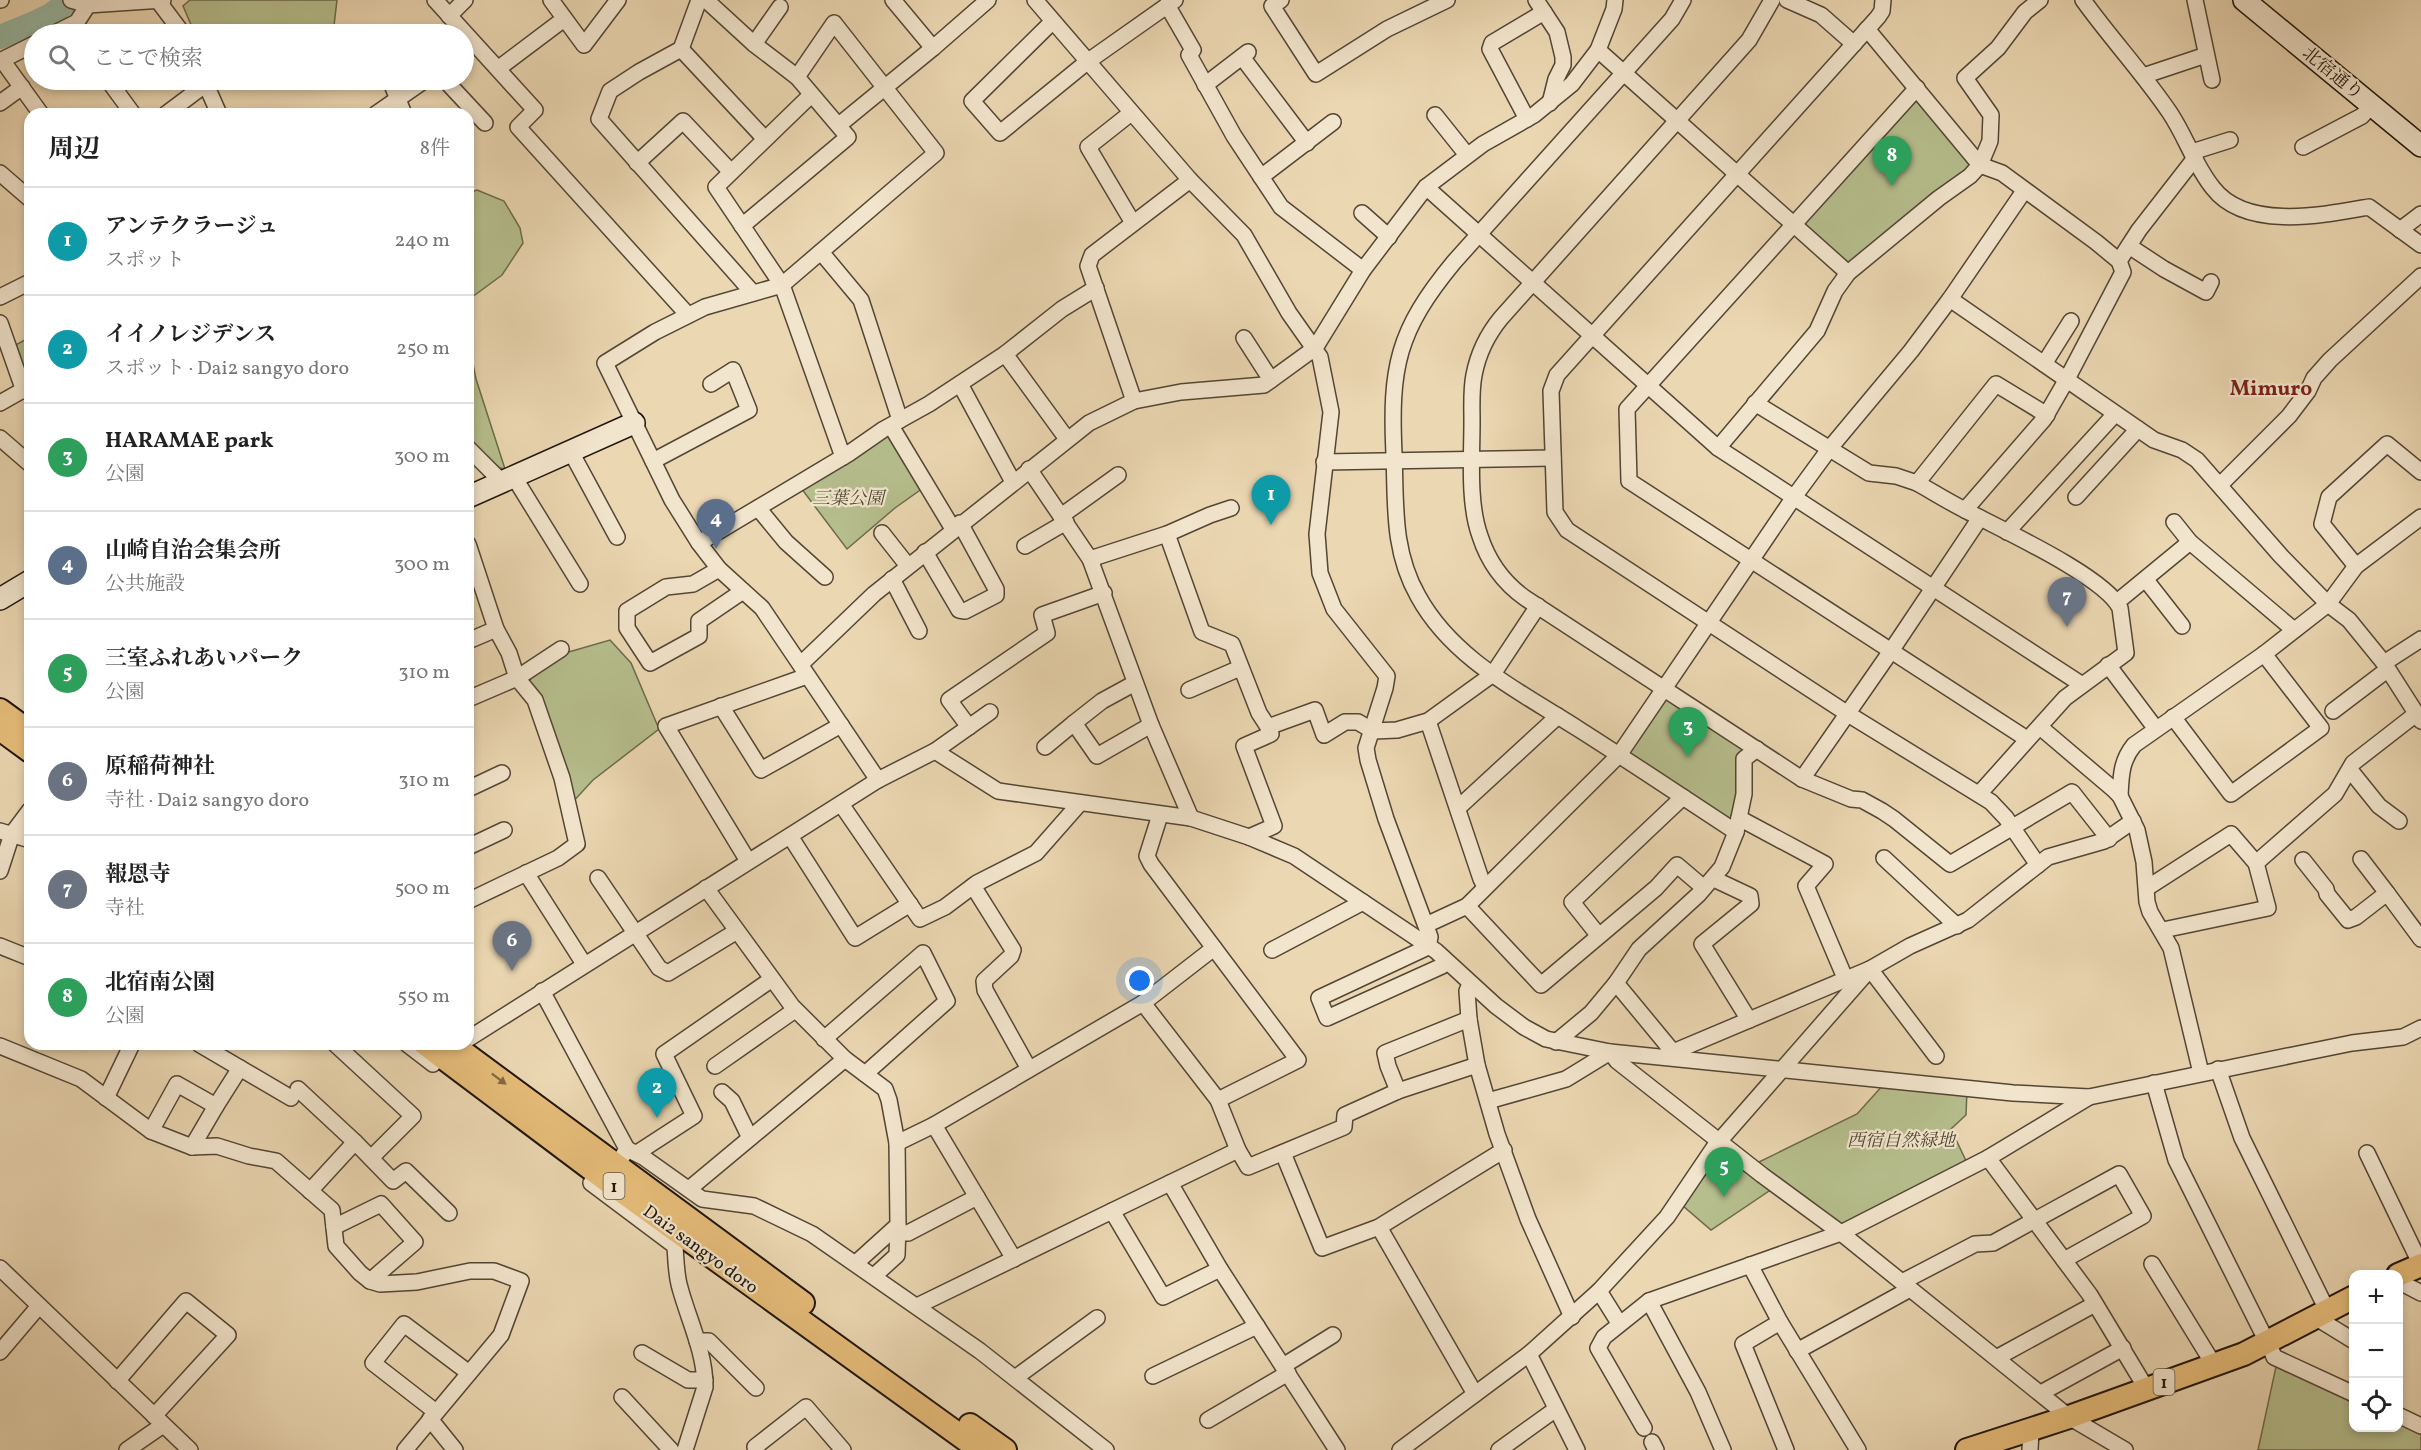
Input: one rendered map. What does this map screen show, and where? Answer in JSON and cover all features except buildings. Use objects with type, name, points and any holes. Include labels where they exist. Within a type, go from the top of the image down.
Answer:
[{"type":"main road","points":[[0,710],[24,728]]},
{"type":"main road","points":[[0,729],[24,747]]},
{"type":"main road","name":"Dai2 sangyo doro","points":[[433,1050],[606,1180],[980,1450]]},
{"type":"main road","name":"Dai2 sangyo doro","points":[[469,1050],[626,1156],[1005,1450]]},
{"type":"main road","points":[[2403,1273],[2421,1265]]},
{"type":"main road","name":"1","points":[[1967,1450],[2031,1440],[2069,1417],[2244,1354],[2349,1299]]},
{"type":"street","points":[[435,0],[454,24]]},
{"type":"street","points":[[449,16],[465,0]]},
{"type":"street","points":[[551,0],[584,45],[618,0]]},
{"type":"street","points":[[699,0],[681,49],[610,91],[599,119],[753,293]]},
{"type":"street","points":[[706,0],[754,44],[797,77],[848,137],[742,226]]},
{"type":"street","points":[[893,0],[933,48]]},
{"type":"street","points":[[839,125],[988,0]]},
{"type":"street","points":[[1035,0],[1190,180],[1244,235],[1289,313],[1320,357],[1331,412],[1316,554],[1320,573],[1334,609],[1387,676],[1366,748],[1386,819],[1430,937],[1428,947]]},
{"type":"street","points":[[1281,0],[1272,6],[1316,74],[1387,29],[1447,0]]},
{"type":"street","points":[[748,861],[666,726],[721,706],[804,670],[892,579],[1066,439],[1095,419],[1134,401],[1181,392],[1264,384],[1315,348],[1364,270],[1426,187],[1490,140],[1550,103],[1572,84],[1598,50],[1615,0]]},
{"type":"street","points":[[1683,0],[1672,19],[1431,290],[1416,314],[1403,345],[1396,370],[1392,406],[1395,520],[1402,559],[1417,595],[1440,630],[1451,642],[1493,674],[1683,797],[1737,825],[1825,864],[1806,886],[1845,978]]},
{"type":"street","points":[[1772,0],[1749,40],[1533,281],[1494,327],[1479,354],[1472,385],[1472,460],[1475,516],[1485,550],[1507,583],[1538,606],[1802,779],[1851,799],[1862,800],[1882,811],[1950,864],[2072,792],[2109,839]]},
{"type":"street","points":[[1787,0],[1821,15],[1854,44]]},
{"type":"street","points":[[1883,0],[1882,11],[1867,29],[1593,335],[1553,383],[1555,512],[1563,526],[1848,714],[1979,794],[1998,808],[2038,865]]},
{"type":"street","points":[[1719,448],[1817,331],[1835,291],[1848,273],[1939,198],[1970,176],[1980,165],[1990,141],[1991,115],[1965,78],[1998,48],[2025,12],[2040,0]]},
{"type":"street","points":[[2083,0],[2144,76],[2179,126],[2214,190],[2222,197],[2244,209],[2300,218],[2369,207],[2421,245]]},
{"type":"street","points":[[2195,0],[2212,80]]},
{"type":"street","name":"北宿通り","points":[[2244,0],[2421,146]]},
{"type":"street","points":[[76,24],[82,16],[79,3],[152,1],[174,24]]},
{"type":"street","points":[[1052,22],[972,101],[1000,133],[1162,4],[1193,50],[1189,55],[1234,136],[1281,207],[1364,270]]},
{"type":"street","points":[[1527,119],[1490,49],[1492,43],[1540,6],[1557,32],[1563,57],[1563,65],[1556,79],[1550,103]]},
{"type":"street","points":[[754,44],[780,7]]},
{"type":"street","points":[[499,68],[564,19]]},
{"type":"street","points":[[797,77],[834,23],[936,153],[783,285],[705,307],[655,332],[605,363],[672,500],[699,543],[719,569],[762,608],[878,780]]},
{"type":"street","points":[[1867,29],[1980,165],[2002,173],[2119,261],[2123,272],[2047,414],[1965,510]]},
{"type":"street","points":[[24,49],[1,61],[24,90]]},
{"type":"street","points":[[681,49],[765,139]]},
{"type":"street","points":[[474,50],[499,68],[535,110],[518,127],[688,315]]},
{"type":"street","points":[[1598,50],[1848,273]]},
{"type":"street","points":[[1205,85],[1245,55],[1306,143]]},
{"type":"street","points":[[2144,76],[2206,56]]},
{"type":"street","points":[[0,103],[22,87]]},
{"type":"street","points":[[1917,88],[1795,226],[1627,409],[1629,481],[2027,739]]},
{"type":"street","points":[[24,90],[37,108]]},
{"type":"street","points":[[115,90],[129,108]]},
{"type":"street","points":[[173,108],[195,90]]},
{"type":"street","points":[[208,90],[216,108]]},
{"type":"street","points":[[394,90],[402,108]]},
{"type":"street","points":[[385,108],[411,90]]},
{"type":"street","points":[[454,90],[471,108]]},
{"type":"street","points":[[811,95],[716,187],[783,285],[843,457]]},
{"type":"street","points":[[2303,147],[2362,116],[2372,105]]},
{"type":"street","points":[[474,111],[485,123]]},
{"type":"street","points":[[1131,113],[1088,147],[1133,223]]},
{"type":"street","points":[[1435,116],[1467,156]]},
{"type":"street","points":[[637,164],[683,121],[731,172]]},
{"type":"street","points":[[1261,177],[1333,123]]},
{"type":"street","points":[[2119,261],[2194,155],[2230,140]]},
{"type":"street","points":[[0,173],[24,194]]},
{"type":"street","points":[[1134,401],[1088,266],[1092,255],[1190,180]]},
{"type":"street","points":[[1426,187],[1719,448],[2081,684]]},
{"type":"street","points":[[1426,925],[1467,906],[1619,755],[1794,497],[1830,448],[1911,351],[1950,299],[2024,191]]},
{"type":"street","points":[[1362,213],[1389,237]]},
{"type":"street","points":[[2400,230],[2421,214]]},
{"type":"street","points":[[2129,246],[2179,270],[2206,292],[2211,282]]},
{"type":"street","points":[[822,252],[861,300],[896,423],[996,589],[996,595],[965,611],[959,610],[925,552]]},
{"type":"street","points":[[2220,485],[2289,416],[2308,391],[2314,378],[2330,360],[2421,276]]},
{"type":"street","points":[[0,297],[24,285]]},
{"type":"street","points":[[699,543],[929,404],[1005,354],[1062,309],[1096,288]]},
{"type":"street","points":[[1950,299],[2154,440],[2192,456],[2281,556],[2328,604],[2349,620],[2385,666],[2419,718],[2353,763],[2335,794],[2256,863]]},
{"type":"street","points":[[2044,364],[2071,321]]},
{"type":"street","points":[[0,323],[24,382]]},
{"type":"street","points":[[1244,338],[1270,380]]},
{"type":"street","points":[[1005,354],[1066,439]]},
{"type":"street","points":[[653,461],[749,410],[733,370],[711,384]]},
{"type":"street","points":[[960,384],[1013,482]]},
{"type":"street","points":[[1917,483],[1996,384],[2047,414]]},
{"type":"street","points":[[0,403],[24,391]]},
{"type":"street","points":[[1755,403],[1869,473],[1896,476],[1917,483],[2067,564],[2117,602],[2120,608],[2126,653],[2081,684],[2066,698],[1979,794]]},
{"type":"street","points":[[2007,532],[2115,414]]},
{"type":"street","points":[[474,494],[634,423]]},
{"type":"street","points":[[2076,497],[2138,429]]},
{"type":"street","points":[[0,438],[24,459]]},
{"type":"street","points":[[2356,567],[2322,524],[2329,497],[2387,444],[2421,472]]},
{"type":"street","points":[[570,450],[617,537]]},
{"type":"street","points":[[474,453],[508,479],[580,584]]},
{"type":"street","points":[[1324,462],[1553,459]]},
{"type":"street","points":[[1029,469],[1090,559],[1151,725],[1191,818]]},
{"type":"street","points":[[1025,546],[1064,519],[1118,475]]},
{"type":"street","points":[[758,508],[786,542],[825,577]]},
{"type":"street","points":[[1090,559],[1167,534],[1210,514],[1231,508]]},
{"type":"street","points":[[1802,779],[1934,589],[1980,518]]},
{"type":"street","points":[[2174,522],[2190,542],[2295,630]]},
{"type":"street","points":[[2120,796],[2124,759],[2134,745],[2295,630],[2328,604],[2356,567],[2419,524]]},
{"type":"street","points":[[882,534],[908,566]]},
{"type":"street","points":[[1167,534],[1202,632],[1232,644],[1259,713],[1271,734],[1244,746],[1274,826],[1249,837]]},
{"type":"street","points":[[2117,602],[2190,542]]},
{"type":"street","points":[[474,562],[496,629],[512,660],[518,678],[535,699],[562,778],[577,844],[558,858],[474,898]]},
{"type":"street","points":[[719,569],[693,584],[666,587],[627,611],[627,628],[650,663],[699,636],[699,621],[742,591]]},
{"type":"street","points":[[892,579],[919,631]]},
{"type":"street","points":[[2146,579],[2181,626]]},
{"type":"street","points":[[0,599],[24,585]]},
{"type":"street","points":[[969,727],[949,700],[1047,633],[1042,615],[1104,593]]},
{"type":"street","points":[[1268,727],[1315,710],[1324,735],[1345,722],[1358,722],[1372,731],[1397,730],[1428,721],[1493,674],[1538,606]]},
{"type":"street","points":[[474,638],[496,629]]},
{"type":"street","points":[[2333,711],[2385,666],[2421,639]]},
{"type":"street","points":[[474,696],[518,678],[561,649]]},
{"type":"street","points":[[2173,717],[2232,794],[2321,728],[2264,654]]},
{"type":"street","points":[[2108,665],[2156,729]]},
{"type":"street","points":[[1189,690],[1240,668]]},
{"type":"street","points":[[1044,747],[1102,701],[1135,683]]},
{"type":"street","points":[[721,706],[761,770],[841,725]]},
{"type":"street","points":[[474,1035],[878,780],[935,751],[990,712]]},
{"type":"street","points":[[1458,808],[1558,716]]},
{"type":"street","points":[[1428,721],[1480,879],[1485,887]]},
{"type":"street","points":[[1074,723],[1097,756],[1151,725]]},
{"type":"street","points":[[2040,727],[2120,796],[2133,821],[2144,862],[2147,902],[2150,912],[2163,930],[2171,948],[2201,1073]]},
{"type":"street","points":[[1556,1042],[1591,1013],[1616,983],[1639,949],[1709,884],[1722,867],[1737,825],[1744,794],[1744,759],[1757,749]]},
{"type":"street","points":[[935,751],[998,791],[1191,818],[1249,837],[1294,856],[1428,947],[1524,1027],[1546,1039],[1611,1052],[1668,1054],[1989,1090],[2090,1098]]},
{"type":"street","points":[[2350,770],[2379,806],[2399,821]]},
{"type":"street","points":[[474,786],[502,773]]},
{"type":"street","points":[[1599,936],[1572,902],[1683,797]]},
{"type":"street","points":[[841,804],[920,919],[945,907],[973,885],[1036,853],[1080,804]]},
{"type":"street","points":[[1160,815],[1147,856],[1298,1060],[1218,1100]]},
{"type":"street","points":[[0,871],[6,832],[24,816]]},
{"type":"street","points":[[1400,1450],[1529,1354],[1599,1291],[1667,1218],[1719,1141],[1870,969],[1910,946],[1968,920],[2048,857],[2109,839],[2133,821]]},
{"type":"street","points":[[474,844],[504,830]]},
{"type":"street","points":[[6,832],[24,838]]},
{"type":"street","points":[[2147,888],[2231,834],[2256,863],[2268,908],[2163,930]]},
{"type":"street","points":[[790,836],[855,938],[910,904]]},
{"type":"street","points":[[1884,858],[1957,926]]},
{"type":"street","points":[[2361,859],[2421,939]]},
{"type":"street","points":[[2302,860],[2348,920],[2356,917],[2386,893]]},
{"type":"street","points":[[1467,906],[1541,984],[1656,888],[1677,865],[1709,884],[1750,896],[1751,904],[1702,944],[1749,1020]]},
{"type":"street","points":[[526,873],[584,964]]},
{"type":"street","points":[[598,878],[659,968],[668,973],[737,930]]},
{"type":"street","points":[[973,885],[1013,950],[1011,956],[984,981],[985,990],[1029,1069]]},
{"type":"street","points":[[706,888],[795,1010],[845,1059],[885,1089],[890,1100],[897,1143],[897,1255],[874,1276]]},
{"type":"street","points":[[1272,950],[1363,902]]},
{"type":"street","points":[[0,946],[24,956]]},
{"type":"street","points":[[1428,947],[1319,998],[1327,1018],[1447,962]]},
{"type":"street","points":[[897,1143],[934,1125],[1143,1003],[1214,948]]},
{"type":"street","points":[[824,1039],[923,953],[947,1001],[865,1074]]},
{"type":"street","points":[[1668,1054],[1870,969]]},
{"type":"street","points":[[1870,969],[1936,1056]]},
{"type":"street","points":[[626,1156],[694,1116],[664,1054],[771,979]]},
{"type":"street","points":[[1616,983],[1668,1054]]},
{"type":"street","points":[[1470,984],[1467,991],[1469,1018],[1477,1065],[1488,1101],[1528,1219],[1572,1317]]},
{"type":"street","points":[[542,991],[626,1156],[688,1189],[702,1199],[754,1206],[812,1234],[1016,1378],[1106,1450]]},
{"type":"street","points":[[1143,1003],[1218,1100],[1238,1150],[1248,1167],[1344,1127],[1345,1115],[1398,1091],[1477,1065]]},
{"type":"street","points":[[715,1066],[795,1010]]},
{"type":"street","points":[[1398,1091],[1385,1053],[1469,1018]]},
{"type":"street","points":[[1644,1428],[1598,1348],[1599,1342],[1619,1323],[1648,1301],[1841,1233],[1988,1158],[2090,1098],[2352,1043],[2403,1037],[2421,1028]]},
{"type":"street","points":[[0,1046],[81,1079],[151,1131],[192,1147],[217,1146],[249,1156],[276,1161],[332,1210],[336,1246],[370,1281],[380,1284],[417,1282],[470,1271],[494,1271],[521,1281],[501,1335],[405,1450]]},
{"type":"street","points":[[106,1098],[129,1050]]},
{"type":"street","points":[[209,1050],[240,1068],[294,1093],[356,1142],[393,1181],[406,1171],[449,1213]]},
{"type":"street","points":[[342,1050],[413,1116],[371,1158]]},
{"type":"street","points":[[415,1050],[675,1246],[679,1286],[698,1341],[705,1380],[705,1387],[685,1450]]},
{"type":"street","points":[[1488,1101],[1566,1078],[1611,1052]]},
{"type":"street","points":[[1611,1052],[1617,1061],[1841,1233],[1998,1357],[2069,1417],[2125,1450]]},
{"type":"street","points":[[688,1189],[845,1059]]},
{"type":"street","points":[[192,1147],[240,1068]]},
{"type":"street","points":[[2218,1070],[2242,1138],[2321,1313],[2349,1337]]},
{"type":"street","points":[[2154,1083],[2176,1160],[2274,1357],[2349,1392]]},
{"type":"street","points":[[151,1131],[177,1084],[216,1106]]},
{"type":"street","points":[[722,1092],[732,1101],[750,1138]]},
{"type":"street","points":[[934,1125],[1014,1259]]},
{"type":"street","points":[[310,1191],[356,1142]]},
{"type":"street","points":[[917,1306],[1238,1150]]},
{"type":"street","points":[[1282,1154],[1322,1248],[1380,1227],[1504,1150]]},
{"type":"street","points":[[2367,1153],[2421,1265]]},
{"type":"street","points":[[1988,1158],[2095,1304],[2146,1388]]},
{"type":"street","points":[[1797,1351],[1975,1244],[1993,1243],[2119,1174],[2143,1216],[2064,1260]]},
{"type":"street","points":[[1170,1183],[1220,1269],[1337,1450]]},
{"type":"street","points":[[898,1229],[909,1233],[977,1197]]},
{"type":"street","points":[[334,1227],[381,1204],[415,1242],[370,1281]]},
{"type":"street","points":[[1112,1212],[1163,1297],[1220,1269]]},
{"type":"street","points":[[1380,1227],[1475,1394]]},
{"type":"street","points":[[856,1263],[898,1229]]},
{"type":"street","points":[[2152,1264],[2214,1365]]},
{"type":"street","points":[[1750,1265],[1780,1322],[1858,1450]]},
{"type":"street","points":[[0,1268],[190,1450]]},
{"type":"street","points":[[2403,1284],[2421,1293]]},
{"type":"street","points":[[1599,1291],[1619,1323]]},
{"type":"street","points":[[117,1382],[186,1301],[228,1335],[159,1420],[127,1450]]},
{"type":"street","points":[[1648,1301],[1698,1392],[1723,1450]]},
{"type":"street","points":[[1998,1357],[2095,1304]]},
{"type":"street","points":[[0,1352],[39,1306]]},
{"type":"street","points":[[1016,1378],[1097,1318]]},
{"type":"street","points":[[1780,1322],[1743,1344],[1786,1450]]},
{"type":"street","points":[[455,1450],[433,1415],[373,1363],[404,1324],[469,1373]]},
{"type":"street","points":[[1153,1376],[1257,1326]]},
{"type":"street","points":[[1208,1420],[1286,1370],[1333,1335]]},
{"type":"street","points":[[698,1341],[709,1341],[756,1388]]},
{"type":"street","points":[[2041,1393],[2123,1348]]},
{"type":"street","points":[[642,1353],[688,1380],[705,1380]]},
{"type":"street","points":[[1529,1354],[1577,1450]]},
{"type":"street","points":[[622,1397],[671,1450]]},
{"type":"street","points":[[757,1450],[755,1447],[806,1407],[843,1450]]},
{"type":"street","points":[[1499,1450],[1556,1409]]},
{"type":"street","points":[[2403,1416],[2419,1420]]},
{"type":"green space","points":[[190,0],[337,0],[334,24],[191,24],[183,6]]},
{"type":"green space","points":[[1916,95],[1970,161],[1973,170],[1850,263],[1843,263],[1805,228],[1804,222]]},
{"type":"green space","points":[[477,190],[504,201],[520,228],[523,243],[502,275],[474,296],[474,191]]},
{"type":"green space","points":[[24,340],[24,372],[12,347]]},
{"type":"green space","points":[[474,369],[505,469],[500,468],[474,448]]},
{"type":"green space","name":"三葉公園","points":[[884,434],[891,434],[923,488],[895,508],[847,549],[801,488]]},
{"type":"green space","points":[[610,640],[631,663],[659,729],[593,780],[570,805],[561,763],[529,681],[548,658]]},
{"type":"green space","points":[[1664,696],[1752,748],[1734,822],[1627,755]]},
{"type":"green space","name":"西宿自然緑地","points":[[1884,1084],[1967,1090],[1966,1115],[1951,1129],[1967,1163],[1842,1228],[1757,1163],[1857,1114]]},
{"type":"green space","points":[[1720,1150],[1772,1189],[1711,1230],[1682,1205]]},
{"type":"green space","points":[[2277,1362],[2349,1398],[2349,1432],[2403,1432],[2403,1424],[2421,1433],[2421,1450],[2258,1450]]},
{"type":"waterway","points":[[31,24],[55,12],[67,0]]},
{"type":"waterway","points":[[0,37],[24,27]]},
{"type":"place","name":"北宿南公園","points":[[1892,186]]},
{"type":"place","name":"アンテクラージュ","points":[[1271,525]]},
{"type":"place","name":"山崎自治会集会所","points":[[716,549]]},
{"type":"place","name":"報恩寺","points":[[2067,627]]},
{"type":"place","name":"HARAMAE park","points":[[1688,757]]},
{"type":"place","name":"原稲荷神社","points":[[512,971]]},
{"type":"place","name":"イイノレジデンス","points":[[657,1118]]},
{"type":"place","name":"三室ふれあいパーク","points":[[1724,1197]]},
{"type":"district","name":"Mimuro","points":[[2271,388]]}]
